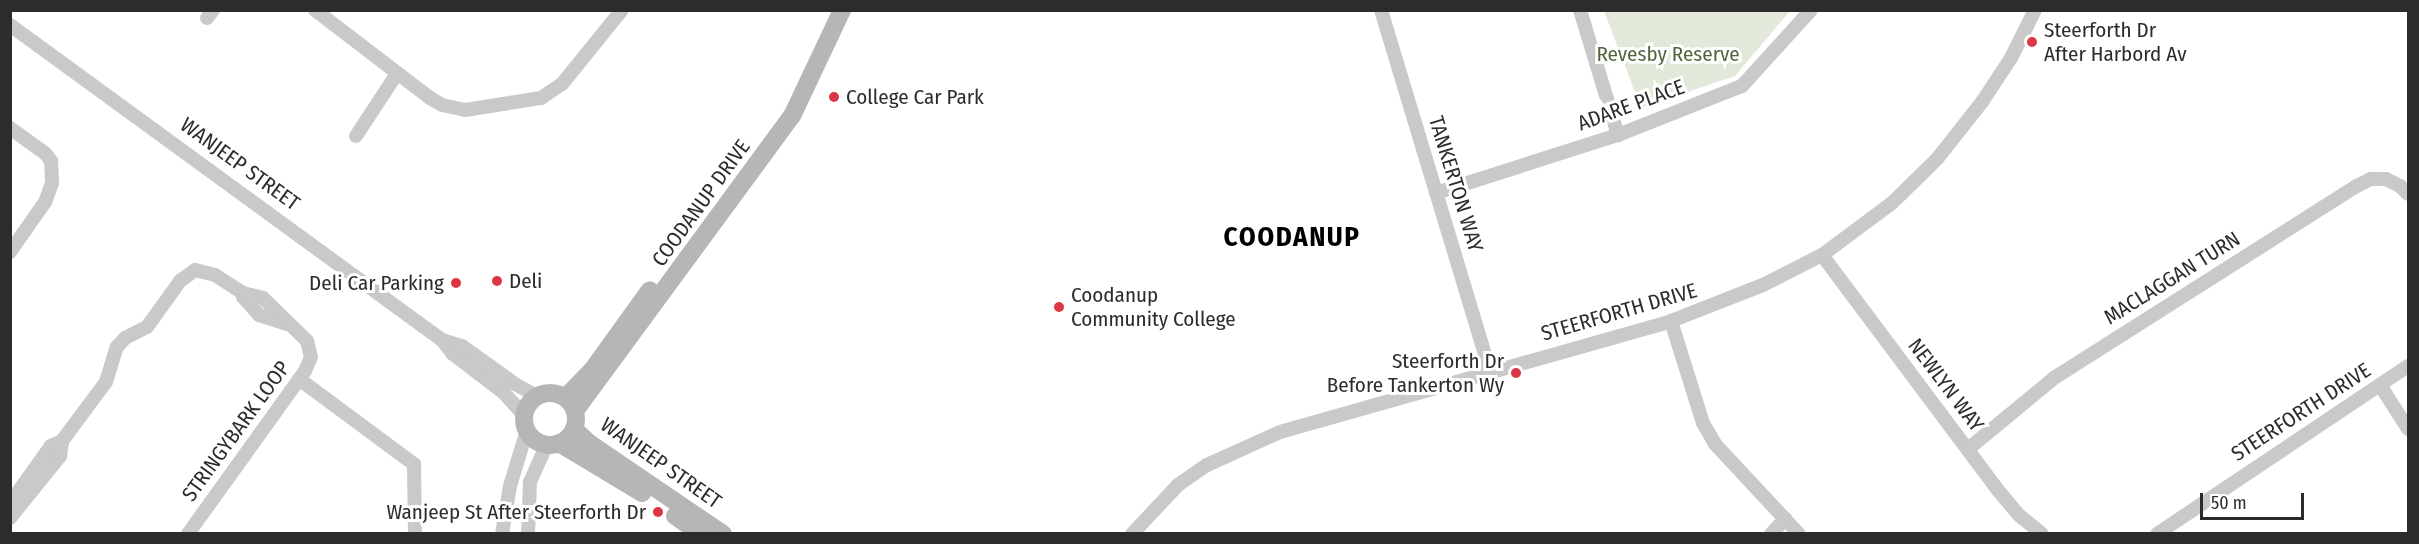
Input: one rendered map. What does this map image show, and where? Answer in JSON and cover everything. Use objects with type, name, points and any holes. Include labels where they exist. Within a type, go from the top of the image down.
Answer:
[{"type":"main road","name":"COODANUP DRIVE","points":[[572,412],[597,362],[769,129],[803,76],[833,10]]},
{"type":"main road","name":"COODANUP DRIVE","points":[[572,412],[792,116],[842,10]]},
{"type":"main road","points":[[552,392],[572,412],[565,440],[553,444],[538,442],[525,422],[527,407],[537,396],[552,392]]},
{"type":"main road","name":"WANJEEP STREET","points":[[572,412],[590,443],[723,534]]},
{"type":"main road","name":"WANJEEP STREET","points":[[553,444],[604,468],[700,534]]},
{"type":"street","points":[[323,12],[396,75],[442,105],[465,110],[541,98],[562,84],[622,10]]},
{"type":"street","name":"TANKERTON WAY","points":[[1382,10],[1490,371]]},
{"type":"street","points":[[1580,10],[1618,135]]},
{"type":"street","name":"ADARE PLACE","points":[[1436,193],[1618,135],[1742,86],[1811,10]]},
{"type":"street","name":"STEERFORTH DRIVE","points":[[1132,534],[1178,485],[1207,465],[1280,432],[1671,321],[1763,285],[1822,255],[1892,203],[1937,159],[1982,102],[2011,58],[2035,10]]},
{"type":"street","name":"WANJEEP STREET","points":[[10,25],[442,340],[453,354],[504,393],[525,422]]},
{"type":"street","points":[[356,136],[396,75]]},
{"type":"street","points":[[10,128],[51,161],[52,183],[45,202],[10,252]]},
{"type":"street","name":"MACLAGGAN TURN","points":[[1968,449],[2054,378],[2357,186],[2372,179],[2386,178],[2409,194]]},
{"type":"street","name":"NEWLYN WAY","points":[[1822,255],[2020,516],[2042,534]]},
{"type":"street","name":"STRINGYBARK LOOP","points":[[10,503],[51,446],[62,441],[106,382],[117,346],[125,338],[147,327],[180,281],[195,270],[214,275],[243,293],[263,298],[279,312],[287,324],[307,341],[311,348],[309,364],[188,534]]},
{"type":"street","points":[[1671,321],[1703,423],[1715,444],[1799,534]]},
{"type":"street","name":"WANJEEP STREET","points":[[442,340],[462,346],[537,396]]},
{"type":"street","name":"STEERFORTH DRIVE","points":[[2157,534],[2409,366]]},
{"type":"street","points":[[299,379],[414,464],[415,534]]},
{"type":"street","points":[[2380,385],[2409,429]]},
{"type":"street","points":[[502,534],[510,486],[525,422]]},
{"type":"street","name":"STRINGYBARK LOOP","points":[[10,518],[60,456],[62,441]]},
{"type":"street","points":[[528,534],[530,482],[553,444]]},
{"type":"street","points":[[1771,534],[1785,519]]},
{"type":"green space","name":"Revesby Reserve","points":[[1604,11],[1790,11],[1735,76],[1641,108]]},
{"type":"place","name":"Steerforth Dr After Harbord Av","points":[[2032,42]]},
{"type":"place","name":"College Car Park","points":[[834,97]]},
{"type":"place","name":"Deli","points":[[497,281]]},
{"type":"place","name":"Deli Car Parking","points":[[456,283]]},
{"type":"place","name":"Coodanup Community College","points":[[1059,307]]},
{"type":"place","name":"Steerforth Dr Before Tankerton Wy","points":[[1516,373]]},
{"type":"place","name":"Wanjeep St After Steerforth Dr","points":[[658,512]]},
{"type":"district","name":"COODANUP","points":[[1292,238]]}]
